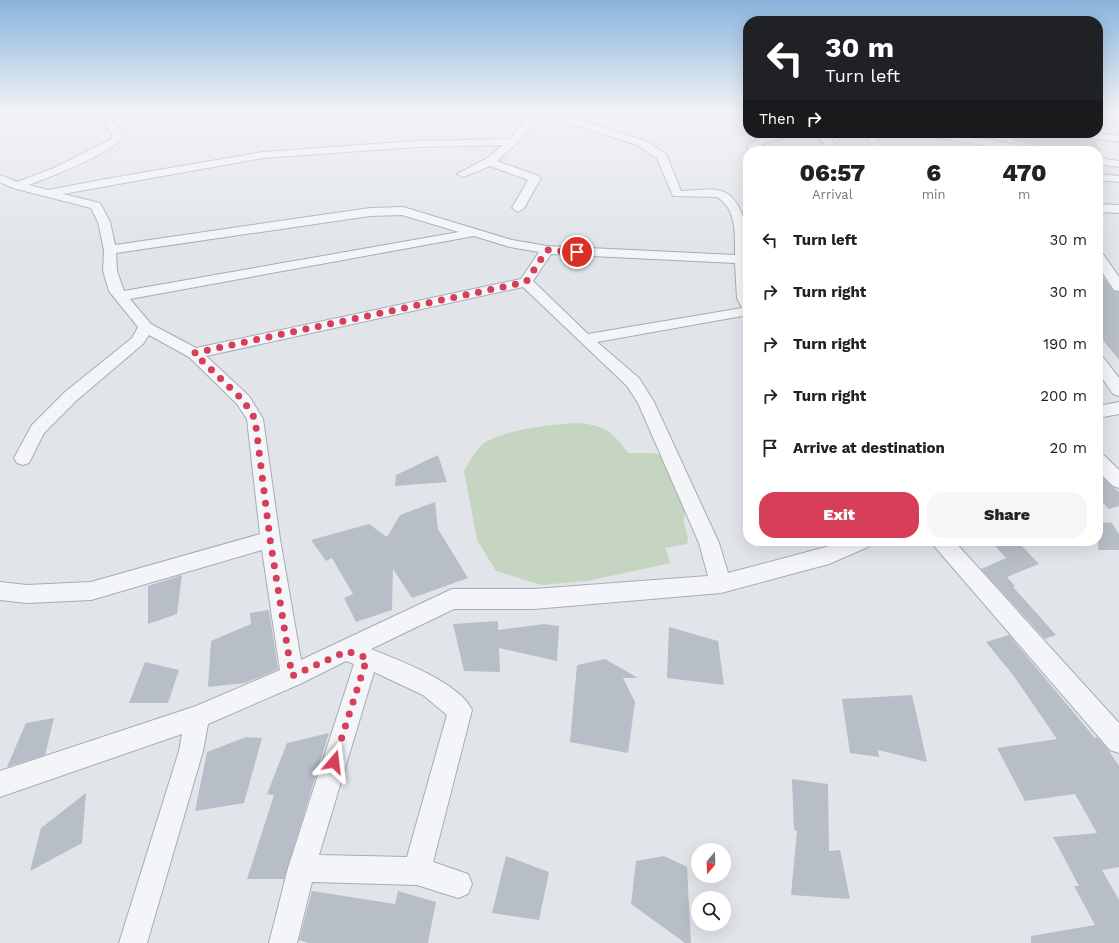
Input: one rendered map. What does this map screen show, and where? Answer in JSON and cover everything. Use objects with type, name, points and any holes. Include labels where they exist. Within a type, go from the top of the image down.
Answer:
[{"type":"street","points":[[17,186],[58,170],[88,155]]},
{"type":"street","points":[[48,194],[106,182],[263,155]]},
{"type":"street","points":[[463,174],[488,162],[496,155]]},
{"type":"street","points":[[661,155],[676,194],[719,194],[724,196],[738,214],[741,228],[743,285]]},
{"type":"street","points":[[1103,161],[1119,164]]},
{"type":"street","points":[[488,162],[535,178],[518,208]]},
{"type":"street","points":[[1103,177],[1119,179]]},
{"type":"street","points":[[0,178],[17,186],[96,206],[104,222],[110,250],[110,271],[116,291],[122,296],[146,327],[194,353],[243,400],[255,419],[270,539],[292,676]]},
{"type":"street","points":[[1103,208],[1119,209]]},
{"type":"street","points":[[110,250],[370,212],[403,211],[510,243],[547,250],[741,259]]},
{"type":"street","points":[[122,296],[475,233]]},
{"type":"street","points":[[194,353],[526,282],[547,250]]},
{"type":"street","points":[[1103,264],[1119,287]]},
{"type":"street","points":[[526,282],[585,339],[633,382],[646,402],[709,543],[721,584]]},
{"type":"street","points":[[585,339],[743,312]]},
{"type":"street","points":[[22,458],[38,429],[71,396],[138,341],[146,327]]},
{"type":"street","points":[[1103,368],[1119,390]]},
{"type":"street","points":[[1103,411],[1119,408]]},
{"type":"street","points":[[1103,465],[1119,481]]},
{"type":"street","points":[[0,591],[27,594],[91,591],[270,539]]},
{"type":"street","points":[[0,784],[197,717],[292,676],[357,654],[452,599],[534,599],[721,584],[830,555],[850,546]]},
{"type":"street","points":[[946,546],[1119,741]]},
{"type":"street","points":[[283,943],[357,654]]},
{"type":"street","points":[[357,654],[431,687],[460,710],[417,872]]},
{"type":"street","points":[[133,943],[191,751],[197,717]]},
{"type":"street","points":[[302,868],[417,872],[458,884]]},
{"type":"green space","points":[[579,423],[596,426],[608,431],[617,439],[628,453],[652,453],[664,456],[685,506],[684,523],[688,537],[687,544],[665,548],[671,563],[587,581],[541,585],[496,571],[477,540],[464,471],[478,449],[484,443],[493,438],[530,428]]},
{"type":"building","points":[[1103,276],[1113,291],[1119,292],[1119,360],[1103,340]]},
{"type":"building","points":[[438,455],[447,482],[395,486],[396,475]]},
{"type":"building","points":[[1103,478],[1119,492],[1119,506],[1109,509],[1103,503]]},
{"type":"building","points":[[435,502],[438,529],[468,578],[412,598],[393,569],[392,610],[356,622],[344,598],[353,594],[332,558],[326,561],[311,540],[369,524],[387,537],[400,515]]},
{"type":"building","points":[[1103,522],[1112,523],[1119,534],[1119,550],[1098,550],[1098,546],[1103,546]]},
{"type":"building","points":[[995,546],[1022,546],[1039,564],[1007,577],[1015,586],[1013,587],[1056,635],[1045,639],[981,569],[1006,558]]},
{"type":"building","points":[[182,575],[177,614],[148,624],[148,586]]},
{"type":"building","points":[[269,610],[278,669],[245,683],[208,687],[211,641],[251,624],[250,613]]},
{"type":"building","points":[[498,621],[498,630],[544,624],[559,626],[557,661],[499,648],[500,672],[464,671],[453,624]]},
{"type":"building","points":[[669,627],[718,641],[724,685],[667,678]]},
{"type":"building","points":[[1009,635],[1095,738],[1097,737],[1109,751],[1119,766],[1119,867],[1102,870],[1119,900],[1119,943],[1031,943],[1031,936],[1095,925],[1074,886],[1079,886],[1053,837],[1097,833],[1075,794],[1025,801],[997,748],[1057,739],[1013,675],[986,642]]},
{"type":"building","points":[[605,659],[638,678],[623,678],[635,702],[628,753],[570,742],[577,665]]},
{"type":"building","points":[[145,662],[179,670],[168,703],[129,703]]},
{"type":"building","points":[[912,695],[927,762],[878,750],[879,757],[850,753],[842,699]]},
{"type":"building","points":[[54,718],[45,755],[7,767],[26,723]]},
{"type":"building","points":[[329,733],[284,879],[247,879],[274,795],[267,794],[287,743]]},
{"type":"building","points":[[246,737],[262,738],[244,803],[195,811],[207,752]]},
{"type":"building","points":[[792,779],[828,784],[829,851],[840,850],[850,899],[791,895],[797,831],[794,830]]},
{"type":"building","points":[[86,793],[82,843],[30,871],[41,828]]},
{"type":"building","points":[[506,856],[549,872],[539,920],[492,913]]},
{"type":"building","points":[[664,856],[687,867],[691,943],[685,943],[631,904],[636,861]]},
{"type":"building","points":[[312,891],[395,904],[398,891],[436,902],[428,943],[309,943],[299,940]]},
{"type":"route","points":[[334,762],[367,658],[347,651],[292,676],[270,539],[255,419],[243,400],[194,353],[526,282],[547,250],[577,252]]}]
